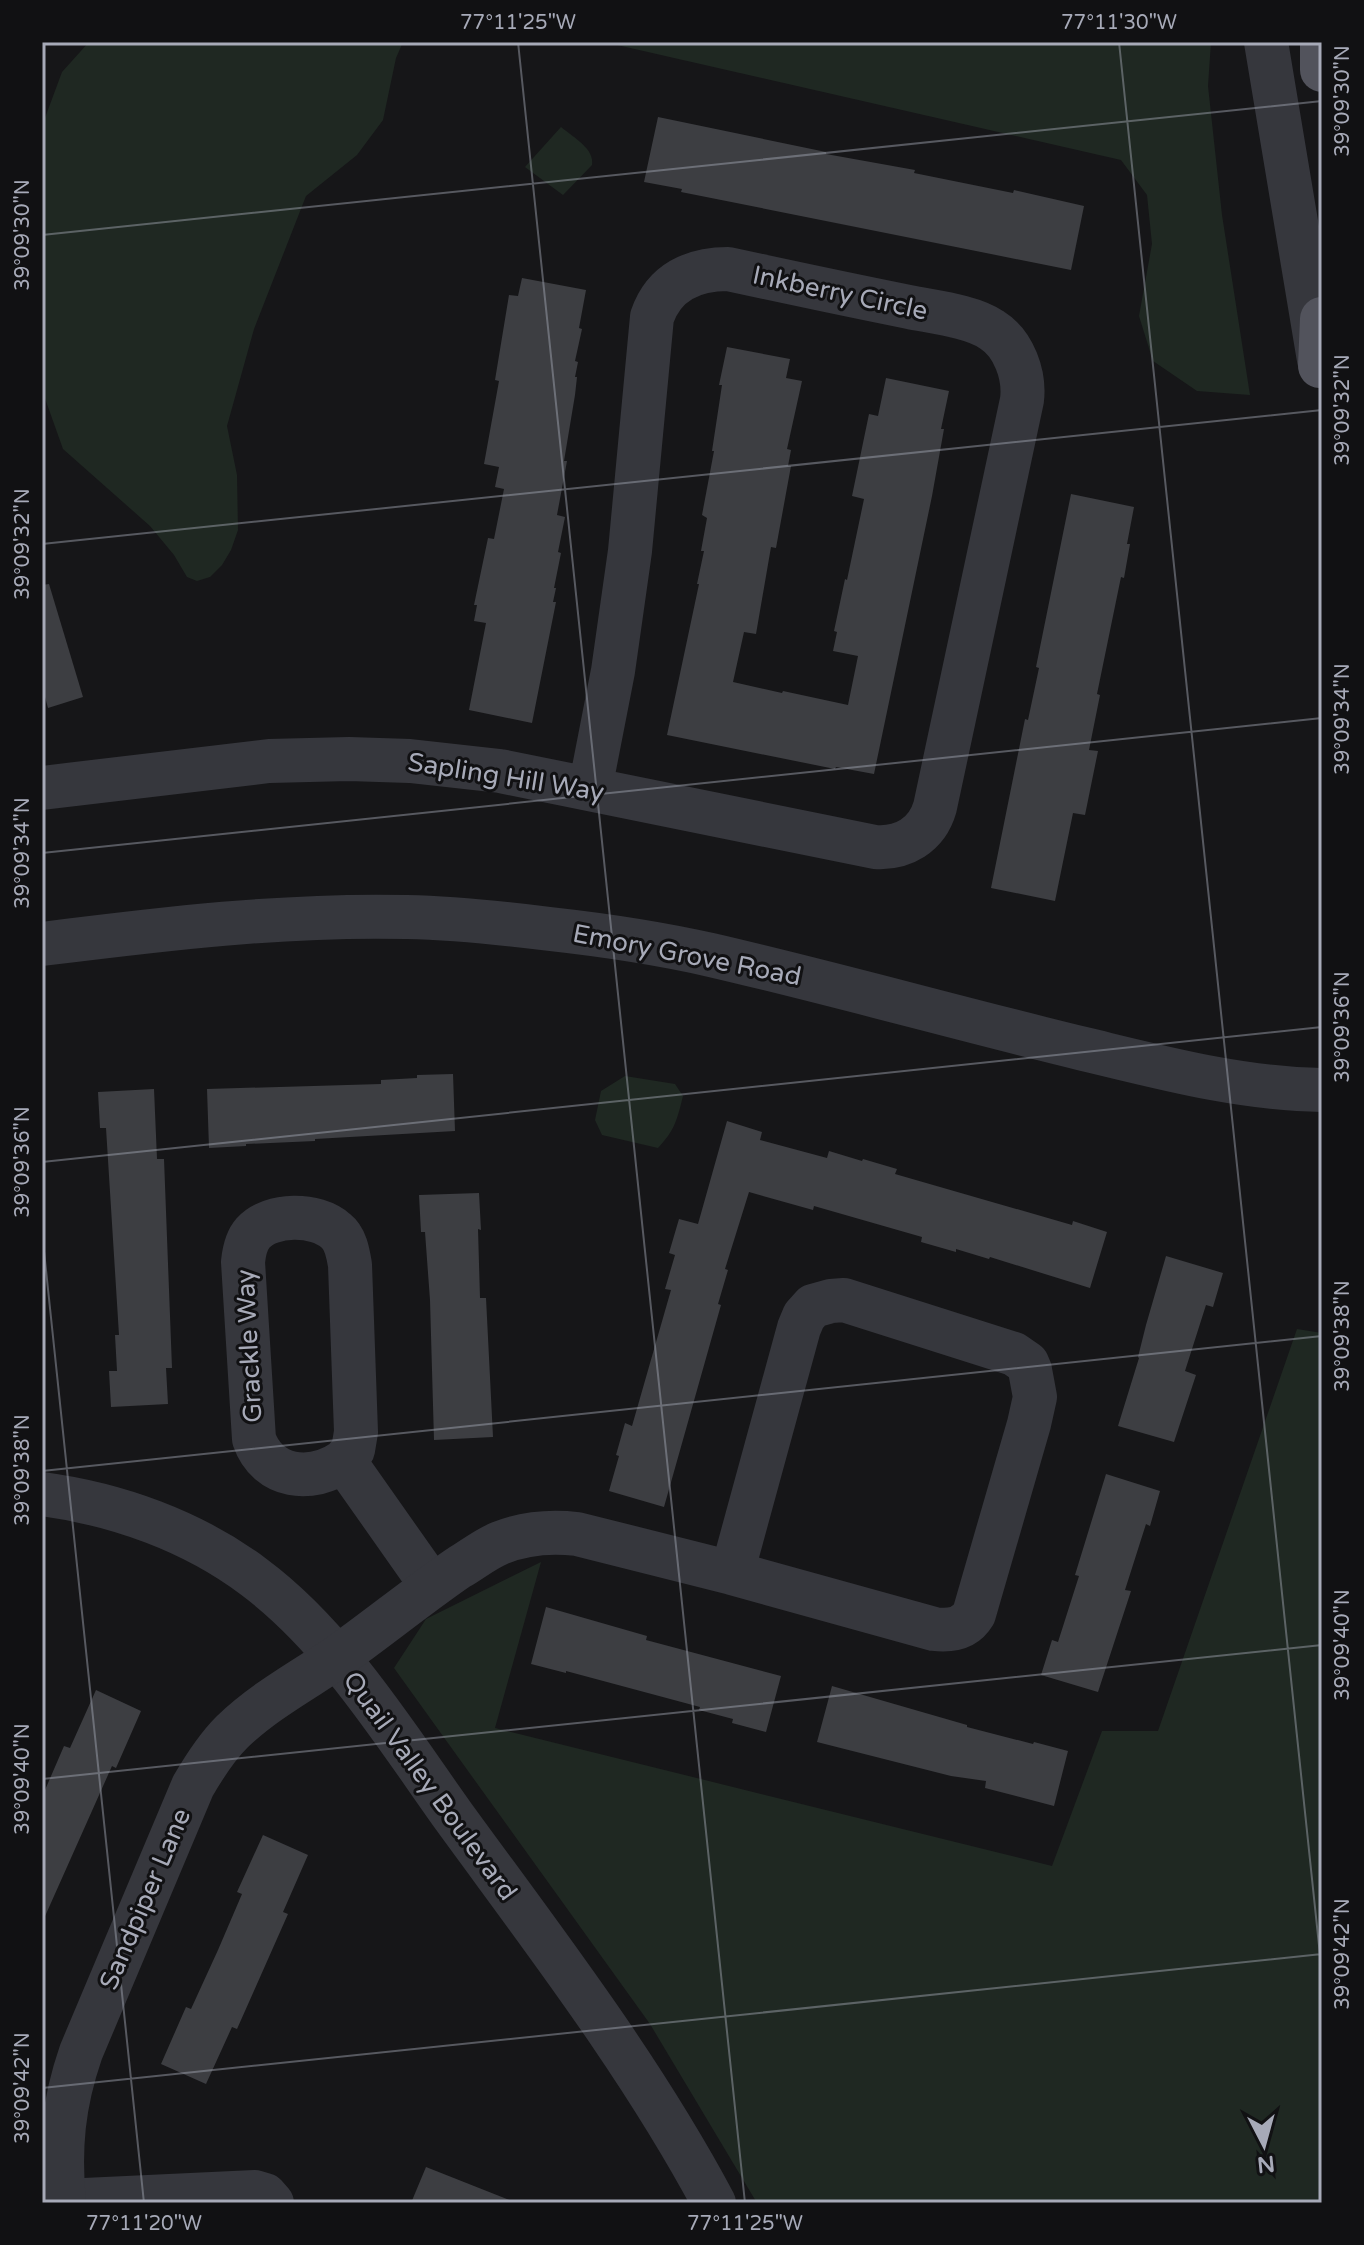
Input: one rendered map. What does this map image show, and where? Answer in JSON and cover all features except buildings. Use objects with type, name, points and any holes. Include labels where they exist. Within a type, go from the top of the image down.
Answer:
[{"type":"main road","points":[[1322,42],[1322,70]]},
{"type":"main road","points":[[1321,372],[1322,319]]},
{"type":"street","points":[[1266,42],[1321,372]]},
{"type":"street","name":"Inkberry Circle","points":[[590,789],[613,671],[630,551],[653,313],[667,290],[682,279],[701,271],[728,269],[984,325],[1003,339],[1019,369],[1022,400],[938,797],[929,822],[916,836]]},
{"type":"street","name":"Sapling Hill Way","points":[[42,788],[237,764],[349,759],[410,761],[459,765],[590,789],[875,847],[899,845],[916,836]]},
{"type":"street","name":"Emory Grove Road","points":[[42,944],[236,924],[333,918],[406,917],[518,925],[634,940],[712,955],[1199,1076],[1255,1085],[1322,1090]]},
{"type":"street","name":"Grackle Way","points":[[285,1219],[320,1222],[338,1232],[347,1248],[356,1432],[353,1450],[344,1461],[312,1475],[283,1471],[265,1460],[254,1439],[243,1262],[249,1239],[256,1230],[285,1219]]},
{"type":"street","name":"Sandpiper Lane","points":[[272,2203],[265,2195],[255,2192],[64,2202],[62,2138],[65,2110],[88,2031],[193,1786],[233,1731],[261,1707],[336,1658],[432,1586],[494,1545],[521,1536],[551,1532],[591,1537],[934,1629],[963,1626],[974,1614],[1029,1424],[1035,1391],[1027,1363],[1014,1354],[869,1307],[837,1300],[813,1306],[799,1328],[732,1573]]},
{"type":"street","points":[[344,1461],[432,1586]]},
{"type":"street","name":"Quail Valley Boulevard","points":[[42,1494],[88,1502],[137,1516],[204,1546],[276,1594],[336,1658],[418,1765],[604,2027],[680,2142],[714,2203]]},
{"type":"shaded area","points":[[89,42],[403,42],[396,58],[383,120],[357,155],[306,196],[254,329],[227,426],[237,475],[238,530],[222,565],[210,577],[197,581],[187,577],[150,526],[63,449],[42,390],[42,126],[62,72]]},
{"type":"shaded area","points":[[604,42],[1211,42],[1208,86],[1222,215],[1250,395],[1197,391],[1153,361],[1139,316],[1152,244],[1147,195],[1121,160]]},
{"type":"shaded area","points":[[561,127],[582,144],[592,159],[592,165],[563,195],[525,167]]},
{"type":"shaded area","points":[[625,1076],[675,1084],[683,1096],[675,1124],[658,1148],[602,1135],[595,1120],[601,1091]]},
{"type":"shaded area","points":[[1297,1329],[1322,1333],[1322,2203],[757,2203],[650,2024],[394,1668],[426,1619],[541,1562],[495,1728],[1052,1866],[1102,1731],[1158,1731]]}]
